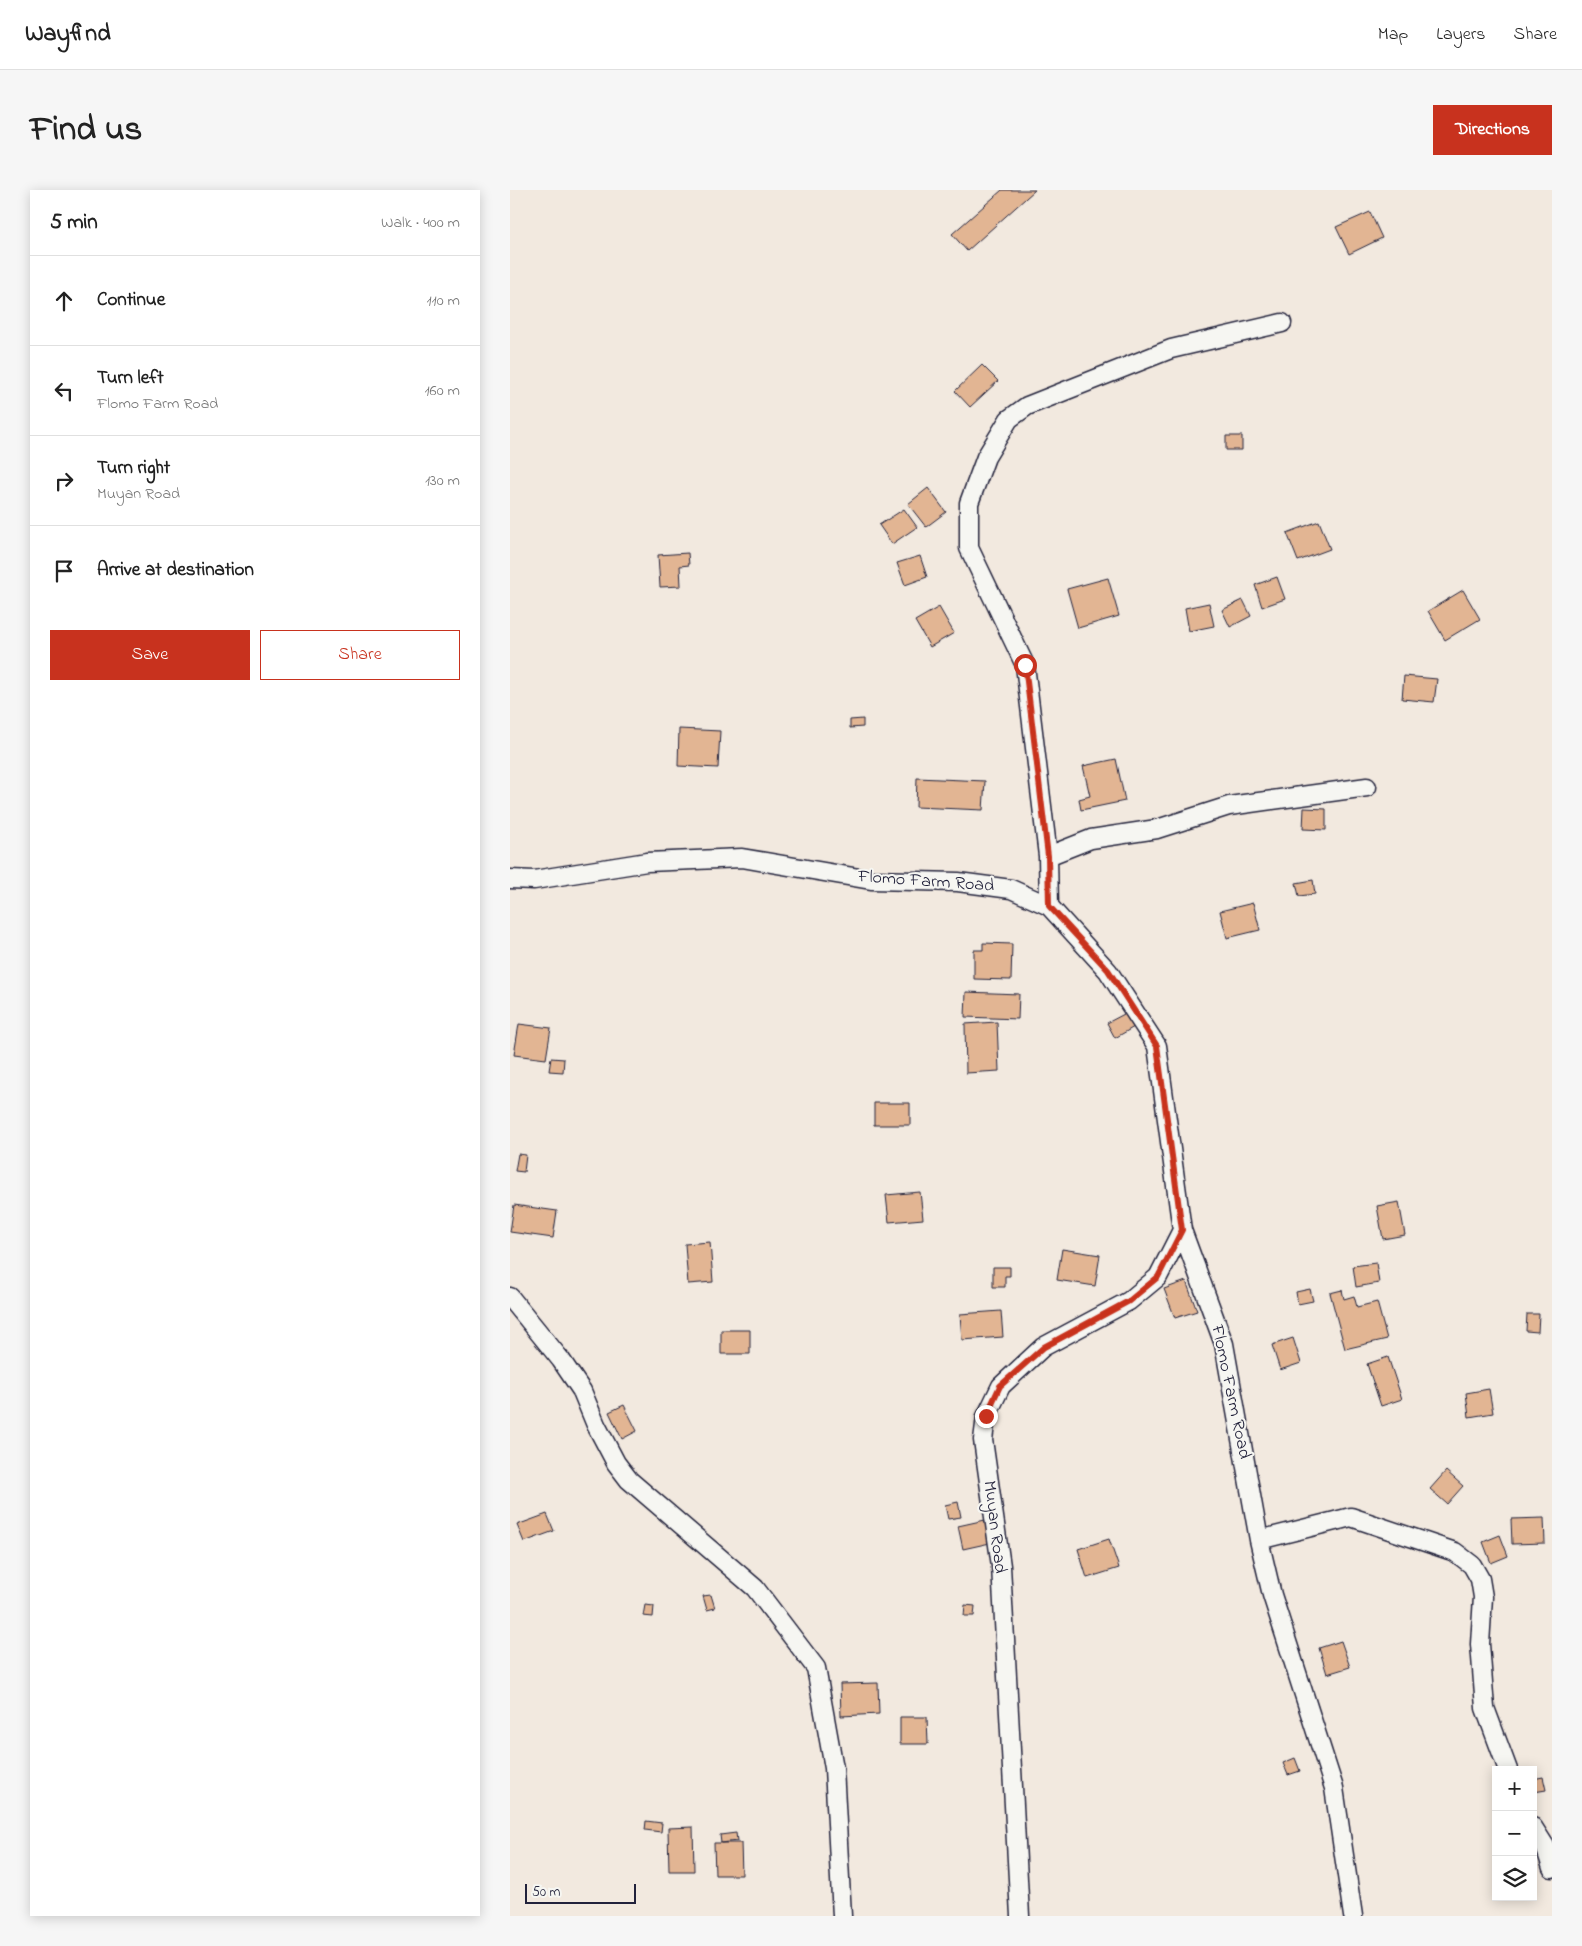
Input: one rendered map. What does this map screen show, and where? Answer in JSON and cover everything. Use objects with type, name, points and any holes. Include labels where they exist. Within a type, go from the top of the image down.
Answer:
[{"type":"street","points":[[1049,906],[1048,856],[1025,665],[969,548],[969,503],[986,457],[1009,419],[1026,406],[1171,349],[1282,323]]},
{"type":"street","points":[[1048,856],[1091,839],[1157,828],[1229,806],[1367,787]]},
{"type":"street","name":"Flomo Farm Road","points":[[510,879],[534,880],[647,862],[742,858],[871,880],[958,882],[1011,889],[1049,906],[1108,970],[1157,1046],[1182,1230],[1224,1344],[1259,1540],[1272,1595],[1334,1788],[1353,1916]]},
{"type":"street","name":"Muyan Road","points":[[1020,1916],[1000,1566],[983,1440],[986,1416],[1000,1386],[1044,1347],[1129,1301],[1158,1277],[1182,1230]]},
{"type":"street","points":[[510,1296],[561,1360],[582,1391],[596,1425],[612,1456],[630,1480],[755,1588],[816,1668],[834,1768],[842,1916]]},
{"type":"street","points":[[1259,1540],[1350,1517],[1454,1552],[1472,1565],[1480,1579],[1484,1597],[1480,1644],[1485,1708],[1507,1766]]},
{"type":"street","points":[[1537,1833],[1545,1846],[1552,1868]]},
{"type":"building","points":[[1002,190],[1035,190],[967,251],[952,234]]},
{"type":"building","points":[[1370,212],[1382,238],[1349,254],[1336,227]]},
{"type":"building","points":[[982,365],[998,381],[970,407],[955,391]]},
{"type":"building","points":[[1226,436],[1242,436],[1242,450],[1226,450]]},
{"type":"building","points":[[928,488],[946,512],[926,527],[908,504]]},
{"type":"building","points":[[904,509],[917,527],[892,544],[879,525]]},
{"type":"building","points":[[1319,521],[1330,549],[1298,561],[1287,533]]},
{"type":"building","points":[[688,553],[689,565],[680,566],[681,586],[660,587],[658,555]]},
{"type":"building","points":[[920,556],[927,577],[905,585],[897,563]]},
{"type":"building","points":[[1277,577],[1285,599],[1262,607],[1255,585]]},
{"type":"building","points":[[1108,578],[1119,616],[1078,628],[1067,589]]},
{"type":"building","points":[[1463,590],[1480,619],[1445,640],[1428,611]]},
{"type":"building","points":[[1243,600],[1251,616],[1230,627],[1222,610]]},
{"type":"building","points":[[1209,603],[1214,626],[1189,631],[1185,608]]},
{"type":"building","points":[[939,607],[954,633],[930,647],[915,621]]},
{"type":"building","points":[[1404,676],[1437,679],[1434,702],[1402,699]]},
{"type":"building","points":[[863,719],[863,727],[850,728],[850,720]]},
{"type":"building","points":[[679,729],[720,731],[718,768],[678,766]]},
{"type":"building","points":[[1116,759],[1125,801],[1081,810],[1079,799],[1090,796],[1083,766]]},
{"type":"building","points":[[917,778],[985,781],[983,810],[916,807]]},
{"type":"building","points":[[1304,808],[1326,809],[1326,830],[1303,829]]},
{"type":"building","points":[[1313,880],[1315,894],[1299,896],[1296,883]]},
{"type":"building","points":[[1253,903],[1260,930],[1227,938],[1220,911]]},
{"type":"building","points":[[983,943],[1012,944],[1011,980],[974,979],[974,950],[983,950]]},
{"type":"building","points":[[966,992],[1019,994],[1018,1019],[965,1017]]},
{"type":"building","points":[[1126,1013],[1134,1027],[1115,1038],[1107,1023]]},
{"type":"building","points":[[997,1022],[999,1071],[966,1073],[965,1024]]},
{"type":"building","points":[[519,1024],[551,1028],[546,1059],[514,1055]]},
{"type":"building","points":[[551,1058],[564,1059],[563,1072],[549,1071]]},
{"type":"building","points":[[874,1103],[910,1103],[910,1125],[874,1125]]},
{"type":"building","points":[[518,1154],[526,1155],[524,1172],[515,1171]]},
{"type":"building","points":[[920,1192],[923,1219],[889,1222],[886,1195]]},
{"type":"building","points":[[1399,1202],[1405,1235],[1383,1239],[1377,1206]]},
{"type":"building","points":[[514,1205],[557,1211],[553,1238],[510,1232]]},
{"type":"building","points":[[710,1242],[713,1282],[688,1284],[685,1244]]},
{"type":"building","points":[[1062,1249],[1100,1255],[1095,1286],[1057,1280]]},
{"type":"building","points":[[1376,1263],[1379,1283],[1356,1287],[1353,1266]]},
{"type":"building","points":[[993,1267],[1010,1267],[1010,1276],[1005,1276],[1005,1287],[993,1287]]},
{"type":"building","points":[[1186,1281],[1197,1311],[1175,1318],[1164,1289]]},
{"type":"building","points":[[1310,1289],[1313,1301],[1298,1304],[1296,1292]]},
{"type":"building","points":[[1342,1290],[1344,1299],[1354,1296],[1357,1307],[1377,1302],[1387,1339],[1345,1349],[1330,1293]]},
{"type":"building","points":[[1001,1311],[1003,1337],[962,1340],[960,1314]]},
{"type":"building","points":[[1527,1314],[1539,1314],[1538,1332],[1526,1331]]},
{"type":"building","points":[[721,1330],[750,1330],[750,1354],[721,1354]]},
{"type":"building","points":[[1293,1338],[1301,1363],[1280,1370],[1272,1345]]},
{"type":"building","points":[[1388,1357],[1402,1399],[1381,1406],[1367,1364]]},
{"type":"building","points":[[1489,1389],[1493,1413],[1469,1417],[1466,1393]]},
{"type":"building","points":[[624,1405],[637,1431],[622,1439],[609,1412]]},
{"type":"building","points":[[1446,1471],[1463,1486],[1447,1504],[1430,1489]]},
{"type":"building","points":[[958,1502],[961,1517],[948,1519],[945,1505]]},
{"type":"building","points":[[547,1514],[554,1531],[524,1542],[517,1525]]},
{"type":"building","points":[[1544,1518],[1545,1543],[1512,1544],[1511,1519]]},
{"type":"building","points":[[985,1520],[990,1543],[963,1549],[958,1526]]},
{"type":"building","points":[[1500,1535],[1508,1556],[1491,1563],[1483,1542]]},
{"type":"building","points":[[1109,1539],[1119,1568],[1087,1578],[1078,1549]]},
{"type":"building","points":[[711,1595],[715,1608],[707,1610],[703,1596]]},
{"type":"building","points":[[645,1605],[654,1606],[653,1617],[643,1616]]},
{"type":"building","points":[[965,1605],[975,1606],[974,1616],[964,1616]]},
{"type":"building","points":[[1341,1641],[1350,1667],[1327,1674],[1319,1648]]},
{"type":"building","points":[[878,1683],[879,1714],[841,1716],[840,1684]]},
{"type":"building","points":[[900,1717],[927,1717],[928,1744],[900,1744]]},
{"type":"building","points":[[1295,1758],[1300,1771],[1288,1775],[1283,1763]]},
{"type":"building","points":[[1543,1777],[1546,1790],[1537,1792],[1537,1778]]},
{"type":"building","points":[[646,1821],[662,1823],[661,1832],[645,1830]]},
{"type":"building","points":[[693,1827],[694,1871],[669,1871],[668,1828]]},
{"type":"building","points":[[736,1833],[737,1841],[721,1843],[720,1835]]},
{"type":"building","points":[[714,1843],[741,1843],[742,1875],[715,1875]]},
{"type":"route","points":[[986,1416],[1000,1386],[1044,1347],[1129,1301],[1158,1277],[1182,1230],[1178,1188],[1157,1046],[1108,970],[1049,906],[1048,856],[1025,665]]}]
